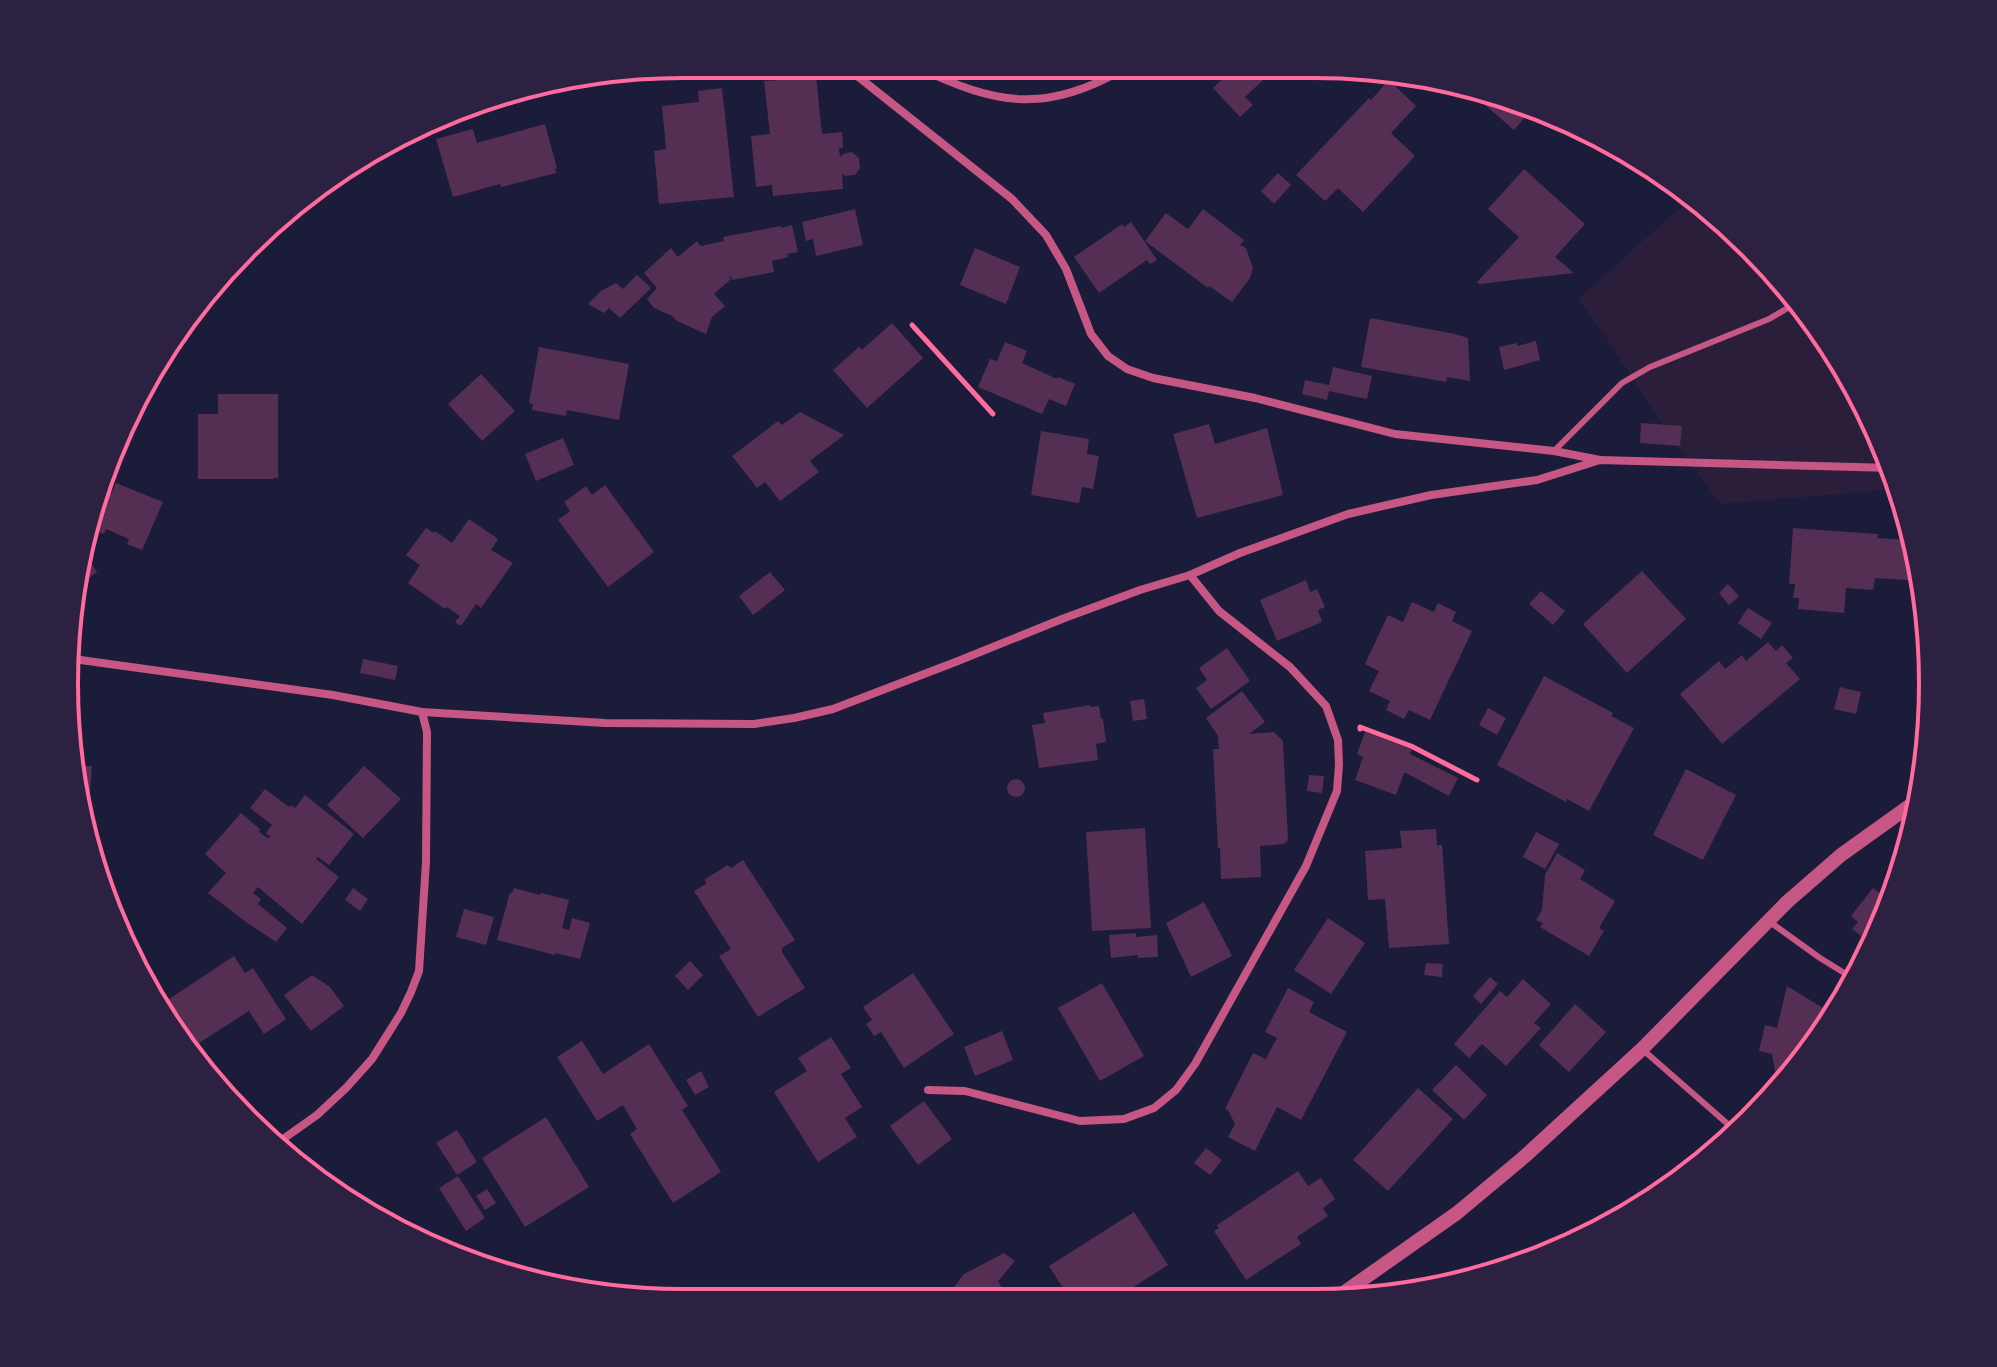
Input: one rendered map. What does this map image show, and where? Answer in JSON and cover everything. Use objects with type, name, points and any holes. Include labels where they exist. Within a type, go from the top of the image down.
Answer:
[{"type":"street","points":[[860,78],[1012,199],[1046,235],[1066,269],[1091,334],[1108,356],[1127,369],[1153,378],[1255,398],[1395,434],[1554,451],[1600,460],[1879,468]]},
{"type":"street","points":[[940,78],[987,94],[1026,100],[1055,98],[1106,78]]},
{"type":"street","points":[[79,660],[333,695],[422,712],[605,723],[754,724],[794,718],[847,704],[1062,619],[1190,575],[1240,553],[1348,514],[1431,495],[1537,480],[1600,460]]},
{"type":"street","points":[[928,1090],[965,1091],[1080,1121],[1124,1119],[1154,1108],[1176,1090],[1195,1064],[1306,866],[1337,791],[1338,740],[1326,706],[1290,667],[1219,611],[1190,575]]},
{"type":"street","points":[[284,1139],[317,1115],[372,1059],[401,1013],[419,971],[426,862],[427,732],[422,712]]},
{"type":"street","points":[[1350,1288],[1457,1213],[1524,1157],[1642,1049],[1787,902],[1841,855],[1905,809]]},
{"type":"lane","points":[[1554,451],[1622,383],[1650,367],[1769,319],[1788,308]]},
{"type":"lane","points":[[1770,922],[1845,973]]},
{"type":"lane","points":[[1642,1049],[1728,1125]]},
{"type":"path","points":[[912,325],[993,414]]},
{"type":"path","points":[[1360,732],[1360,727],[1411,746],[1477,780]]},
{"type":"shaded area","points":[[1685,206],[1713,228],[1769,284],[1794,315],[1817,347],[1857,416],[1887,490],[1720,504],[1578,299]]},
{"type":"building","points":[[778,78],[816,78],[822,134],[842,132],[840,157],[852,152],[859,158],[860,168],[855,175],[845,176],[842,173],[843,189],[773,196],[772,185],[756,187],[751,136],[770,134],[764,81],[781,80]]},
{"type":"building","points":[[1224,78],[1263,80],[1245,97],[1253,105],[1240,117],[1213,88]]},
{"type":"building","points":[[1387,82],[1392,83],[1416,106],[1391,133],[1415,156],[1363,212],[1338,188],[1325,201],[1296,175],[1369,98],[1371,100]]},
{"type":"building","points":[[722,88],[734,197],[659,204],[654,151],[666,149],[662,106],[699,102],[698,91]]},
{"type":"building","points":[[1482,103],[1525,117],[1514,130]]},
{"type":"building","points":[[545,124],[556,173],[453,197],[436,139],[473,129],[477,143]]},
{"type":"building","points":[[1524,169],[1585,224],[1555,257],[1574,273],[1480,284],[1477,282],[1519,237],[1488,209]]},
{"type":"building","points":[[1278,173],[1291,185],[1274,204],[1261,191]]},
{"type":"building","points":[[855,209],[863,245],[816,256],[813,239],[806,241],[802,222]]},
{"type":"building","points":[[1203,209],[1244,240],[1240,245],[1246,248],[1253,268],[1250,278],[1232,302],[1145,241],[1166,213],[1188,229]]},
{"type":"building","points":[[1131,222],[1157,260],[1150,264],[1147,260],[1099,293],[1074,257],[1122,224],[1124,227]]},
{"type":"building","points":[[792,225],[798,252],[772,261],[774,272],[732,280],[731,276],[729,277],[731,279],[714,294],[725,306],[712,317],[706,334],[654,308],[647,299],[657,288],[644,273],[671,248],[678,257],[697,241],[701,246],[724,241],[723,237]]},
{"type":"building","points":[[975,248],[1020,267],[1006,304],[960,285]]},
{"type":"building","points":[[637,275],[651,288],[620,318],[609,308],[604,313],[588,304],[601,291],[616,283],[623,289]]},
{"type":"building","points":[[1370,318],[1468,338],[1470,381],[1447,377],[1446,382],[1361,367]]},
{"type":"building","points":[[892,323],[923,358],[867,408],[833,370],[859,347],[862,350]]},
{"type":"building","points":[[1536,341],[1540,360],[1504,370],[1499,347]]},
{"type":"building","points":[[1005,342],[1027,351],[1022,363],[1075,384],[1066,406],[1049,399],[1042,414],[978,387],[990,359],[997,361]]},
{"type":"building","points":[[539,347],[629,364],[619,420],[567,410],[566,416],[532,410],[533,404],[529,403]]},
{"type":"building","points":[[1333,367],[1372,376],[1367,399],[1329,391],[1327,400],[1302,394],[1305,380],[1329,385]]},
{"type":"building","points":[[481,374],[515,411],[482,441],[448,404]]},
{"type":"building","points":[[218,394],[278,394],[278,478],[198,479],[198,414],[218,414]]},
{"type":"building","points":[[800,412],[844,435],[810,461],[819,472],[780,501],[765,482],[757,488],[732,456],[778,421],[782,425]]},
{"type":"building","points":[[1641,423],[1682,426],[1680,446],[1640,443]]},
{"type":"building","points":[[1209,424],[1215,444],[1267,428],[1283,495],[1197,518],[1173,434]]},
{"type":"building","points":[[1041,431],[1089,439],[1087,454],[1099,456],[1093,489],[1082,487],[1079,503],[1031,495]]},
{"type":"building","points":[[563,438],[574,465],[536,481],[525,454]]},
{"type":"building","points":[[116,483],[163,502],[142,550],[127,544],[129,539],[106,529],[104,534],[98,531]]},
{"type":"building","points":[[605,485],[654,552],[608,587],[558,520],[570,511],[564,502],[586,486],[592,495]]},
{"type":"building","points":[[469,519],[498,539],[491,550],[513,563],[481,608],[476,604],[461,626],[455,622],[460,616],[408,583],[420,565],[406,555],[426,528],[452,543]]},
{"type":"building","points":[[1793,528],[1878,534],[1877,538],[1901,540],[1910,580],[1875,578],[1873,590],[1846,588],[1844,613],[1798,609],[1799,598],[1793,598],[1795,584],[1789,584]]},
{"type":"building","points":[[91,563],[97,572],[88,579]]},
{"type":"building","points":[[1642,571],[1686,619],[1627,673],[1583,624]]},
{"type":"building","points":[[770,572],[785,590],[753,615],[739,596]]},
{"type":"building","points":[[1306,580],[1310,592],[1317,589],[1325,607],[1318,610],[1322,622],[1277,641],[1260,600]]},
{"type":"building","points":[[1728,584],[1739,596],[1729,605],[1719,593]]},
{"type":"building","points":[[1541,591],[1565,611],[1553,625],[1529,604]]},
{"type":"building","points":[[1412,602],[1434,612],[1438,603],[1456,612],[1452,621],[1472,631],[1430,720],[1409,710],[1404,719],[1386,710],[1390,701],[1369,691],[1379,671],[1365,664],[1388,615],[1403,622]]},
{"type":"building","points":[[1748,608],[1772,623],[1761,639],[1738,623]]},
{"type":"building","points":[[1768,642],[1776,651],[1782,645],[1793,658],[1786,663],[1800,679],[1722,744],[1680,694],[1719,661],[1725,669],[1742,655],[1746,661]]},
{"type":"building","points":[[1227,648],[1250,681],[1211,709],[1196,688],[1207,680],[1199,668]]},
{"type":"building","points":[[363,659],[398,666],[395,680],[360,673]]},
{"type":"building","points":[[1544,676],[1613,713],[1611,716],[1634,728],[1589,811],[1497,765]]},
{"type":"building","points":[[1840,687],[1861,692],[1856,714],[1834,709]]},
{"type":"building","points":[[1242,691],[1265,722],[1249,734],[1274,732],[1283,741],[1288,840],[1284,844],[1260,846],[1261,877],[1221,879],[1213,749],[1219,749],[1218,736],[1206,718]]},
{"type":"building","points":[[1144,699],[1147,719],[1133,721],[1130,701]]},
{"type":"building","points":[[1099,706],[1103,719],[1106,742],[1096,744],[1098,760],[1039,768],[1032,725],[1045,723],[1043,713]]},
{"type":"building","points":[[1488,708],[1506,718],[1497,735],[1479,725]]},
{"type":"building","points":[[1365,732],[1412,749],[1410,754],[1458,778],[1449,796],[1406,773],[1396,795],[1355,780],[1363,757],[1357,754]]},
{"type":"building","points":[[84,766],[92,766],[89,799]]},
{"type":"building","points":[[364,766],[401,799],[363,838],[327,805]]},
{"type":"building","points":[[1686,769],[1736,795],[1703,860],[1653,835]]},
{"type":"building","points":[[1309,775],[1324,776],[1322,793],[1307,791]]},
{"type":"building","points":[[1012,779],[1020,779],[1025,788],[1023,795],[1012,797],[1007,792],[1007,784]]},
{"type":"building","points":[[265,789],[295,808],[305,795],[354,834],[329,865],[318,857],[316,859],[339,877],[302,924],[258,887],[253,893],[261,899],[258,904],[287,928],[276,942],[208,893],[226,873],[205,854],[241,813],[260,829],[259,832],[267,838],[271,837],[266,833],[272,825],[250,808]]},
{"type":"building","points":[[1145,828],[1151,928],[1092,931],[1086,832]]},
{"type":"building","points":[[1436,829],[1437,845],[1442,845],[1449,944],[1389,948],[1385,899],[1368,900],[1365,851],[1402,848],[1400,831]]},
{"type":"building","points":[[1536,832],[1559,844],[1545,869],[1523,857]]},
{"type":"building","points":[[1557,853],[1585,870],[1580,879],[1615,901],[1599,928],[1604,931],[1589,956],[1540,927],[1543,923],[1536,920],[1542,910],[1545,875]]},
{"type":"building","points":[[743,860],[795,940],[782,948],[782,952],[805,988],[758,1017],[719,956],[731,949],[694,891],[706,884],[705,879]]},
{"type":"building","points":[[353,888],[368,899],[360,911],[345,900]]},
{"type":"building","points":[[514,888],[569,900],[562,928],[569,930],[572,918],[590,923],[580,959],[497,940],[510,892]]},
{"type":"building","points":[[1873,888],[1880,893],[1883,889],[1863,937],[1852,929],[1858,922],[1851,916]]},
{"type":"building","points":[[1204,902],[1232,956],[1191,977],[1166,923]]},
{"type":"building","points":[[464,909],[494,917],[486,945],[456,937]]},
{"type":"building","points":[[1328,918],[1365,943],[1331,994],[1294,970]]},
{"type":"building","points":[[1136,933],[1136,937],[1157,935],[1158,957],[1138,958],[1138,955],[1111,958],[1109,935]]},
{"type":"building","points":[[234,956],[245,973],[253,968],[286,1019],[264,1034],[249,1011],[199,1043],[203,1052],[168,1000]]},
{"type":"building","points":[[690,961],[703,975],[688,990],[675,976]]},
{"type":"building","points":[[1426,963],[1443,964],[1442,977],[1424,975]]},
{"type":"building","points":[[913,973],[954,1034],[904,1068],[881,1032],[874,1036],[866,1024],[872,1020],[863,1007]]},
{"type":"building","points":[[312,975],[330,987],[344,1006],[311,1031],[284,995]]},
{"type":"building","points":[[1490,977],[1498,984],[1481,1004],[1473,996]]},
{"type":"building","points":[[1523,979],[1551,1004],[1534,1023],[1541,1028],[1506,1066],[1482,1044],[1469,1058],[1454,1044],[1500,991],[1507,997]]},
{"type":"building","points":[[1102,983],[1144,1056],[1100,1081],[1058,1008]]},
{"type":"building","points":[[1787,986],[1823,1008],[1776,1075],[1772,1054],[1759,1051],[1765,1025],[1777,1028]]},
{"type":"building","points":[[1288,988],[1314,1002],[1309,1012],[1347,1032],[1301,1120],[1277,1107],[1255,1151],[1228,1137],[1235,1124],[1225,1109],[1253,1053],[1266,1059],[1277,1038],[1265,1032]]},
{"type":"building","points":[[1575,1004],[1606,1032],[1569,1072],[1539,1045]]},
{"type":"building","points":[[1002,1031],[1013,1060],[975,1076],[964,1047]]},
{"type":"building","points":[[831,1037],[851,1068],[841,1074],[862,1107],[845,1118],[857,1137],[818,1162],[774,1092],[807,1071],[798,1058]]},
{"type":"building","points":[[582,1041],[603,1074],[649,1044],[688,1106],[682,1110],[721,1172],[673,1203],[630,1134],[637,1129],[623,1105],[597,1121],[557,1057]]},
{"type":"building","points":[[1456,1065],[1487,1095],[1464,1120],[1432,1090]]},
{"type":"building","points":[[701,1071],[709,1087],[695,1095],[686,1080]]},
{"type":"building","points":[[1418,1088],[1453,1119],[1388,1191],[1353,1160]]},
{"type":"building","points":[[924,1101],[952,1139],[918,1165],[890,1126]]},
{"type":"building","points":[[546,1117],[589,1187],[525,1227],[482,1158]]},
{"type":"building","points":[[457,1130],[477,1162],[457,1175],[436,1143]]},
{"type":"building","points":[[1206,1148],[1222,1160],[1210,1175],[1194,1163]]},
{"type":"building","points":[[1298,1171],[1308,1186],[1321,1178],[1335,1199],[1323,1208],[1328,1216],[1297,1237],[1301,1244],[1246,1280],[1214,1231],[1219,1228],[1217,1225]]},
{"type":"building","points":[[458,1176],[485,1218],[466,1231],[439,1188]]},
{"type":"building","points":[[487,1189],[496,1203],[485,1210],[476,1196]]},
{"type":"building","points":[[1134,1212],[1168,1265],[1130,1289],[1064,1289],[1049,1266]]},
{"type":"building","points":[[1004,1253],[1015,1261],[998,1281],[1003,1289],[953,1289],[964,1274]]}]
